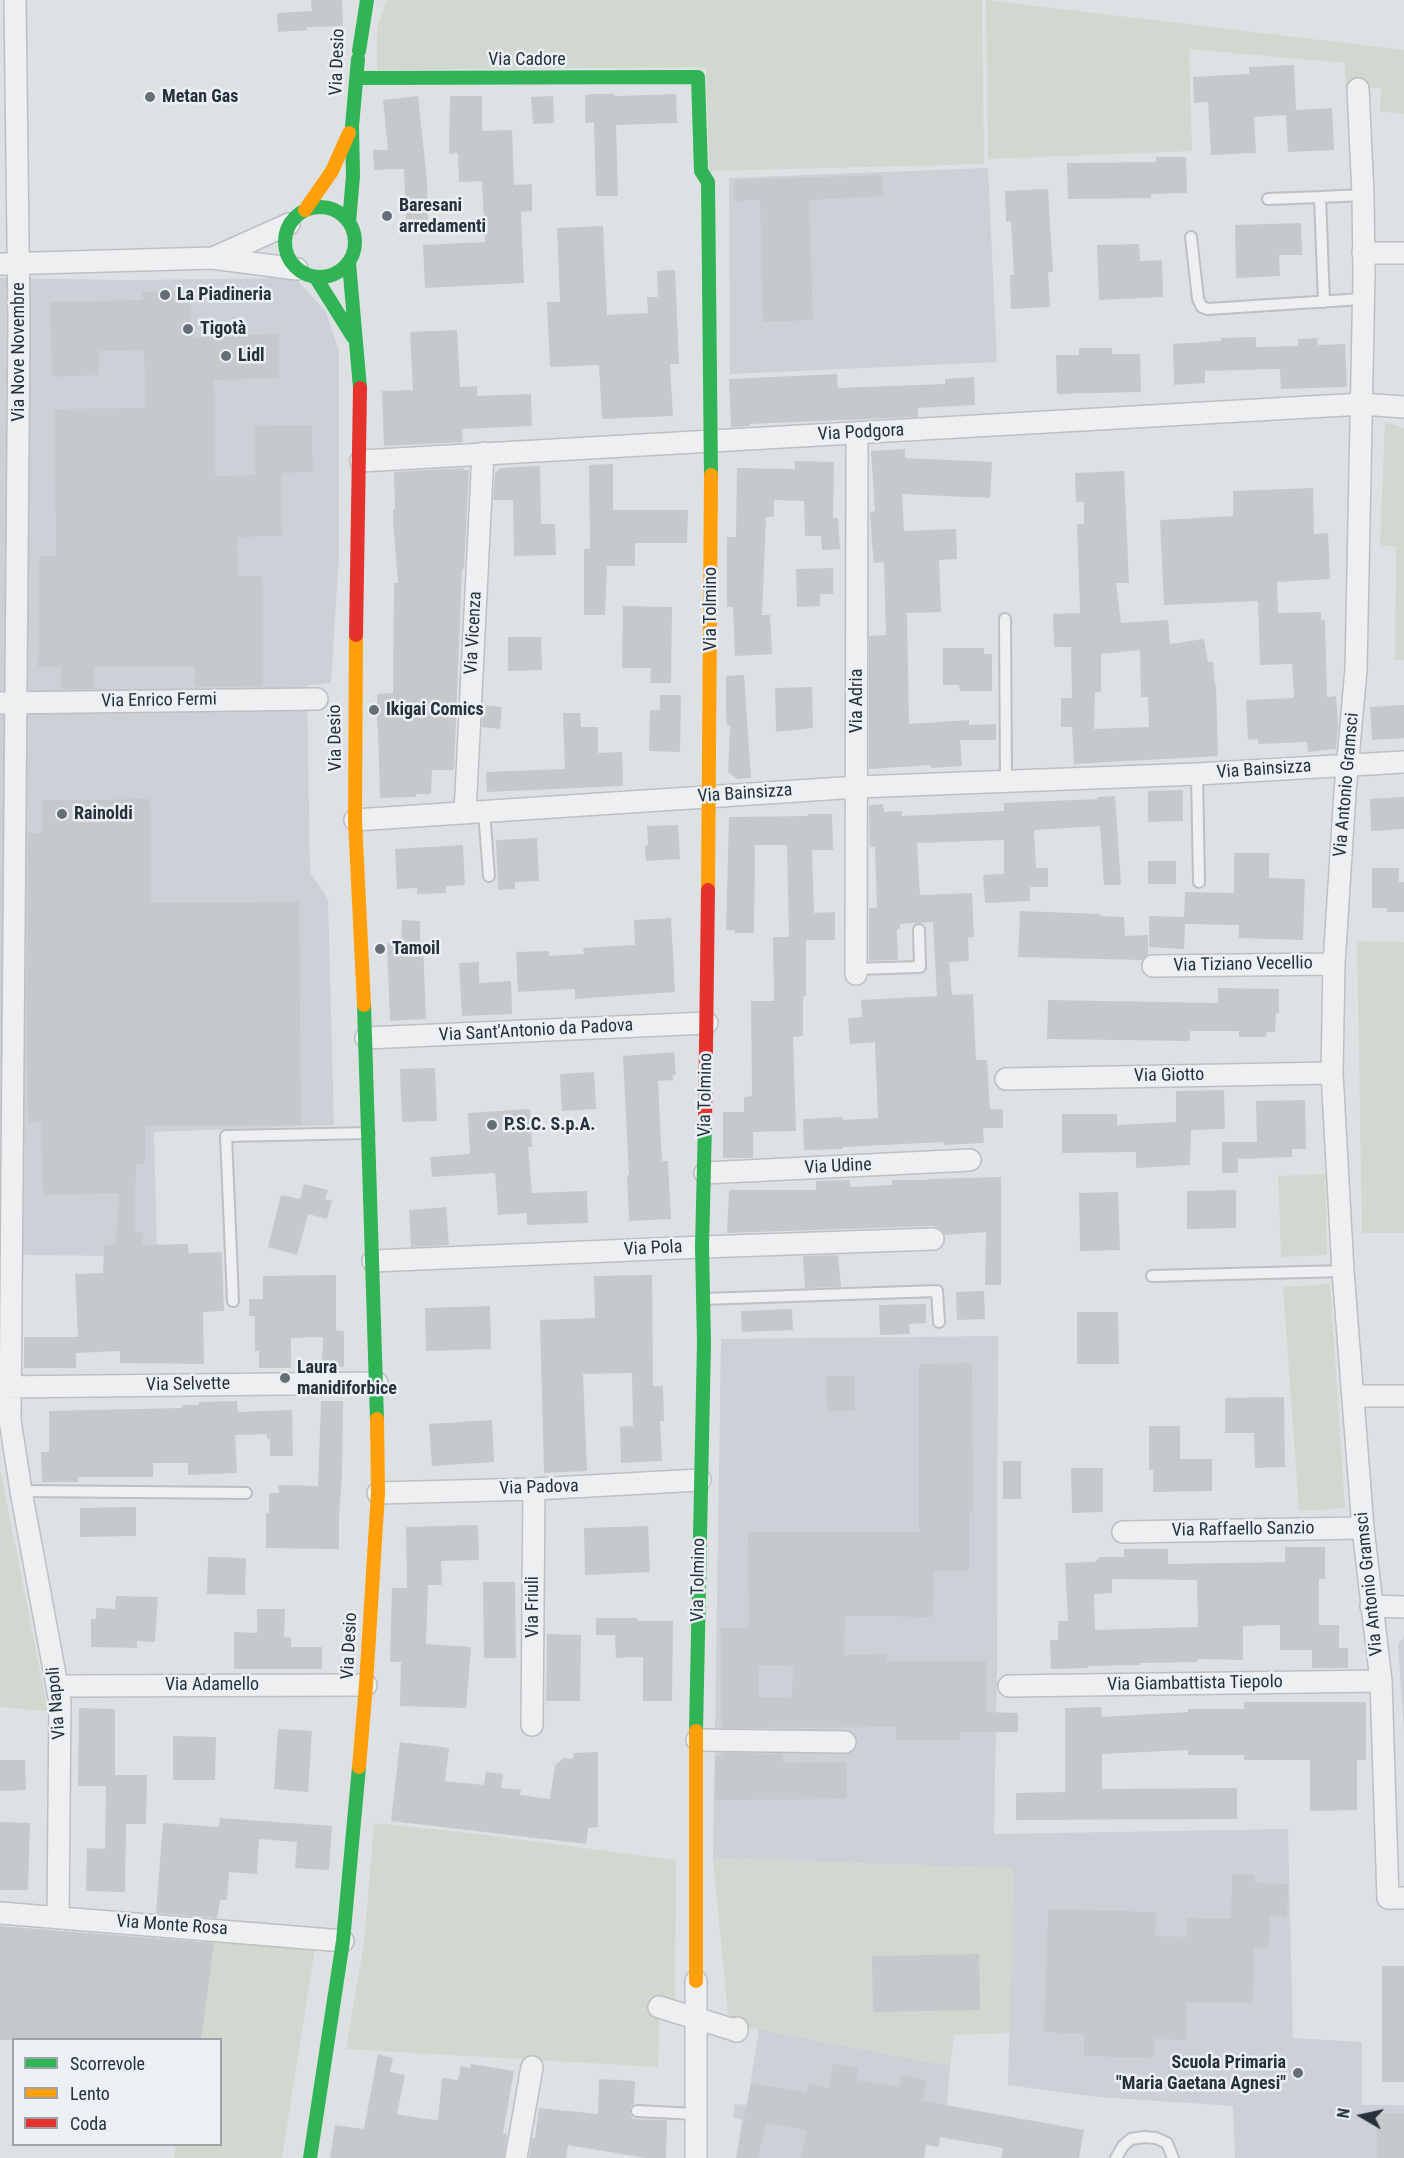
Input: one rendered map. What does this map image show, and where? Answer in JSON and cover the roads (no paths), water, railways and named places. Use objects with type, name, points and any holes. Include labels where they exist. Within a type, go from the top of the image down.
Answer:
[{"type":"main road","points":[[355,0],[358,48]]},
{"type":"main road","points":[[358,48],[368,0]]},
{"type":"main road","name":"Via Desio","points":[[349,222],[353,176],[352,126],[358,48]]},
{"type":"main road","name":"Via Cadore","points":[[357,78],[698,77]]},
{"type":"main road","name":"Via Tolmino","points":[[696,1981],[712,440],[708,182],[700,171],[698,77]]},
{"type":"main road","name":"Via Desio","points":[[305,210],[332,171],[352,126]]},
{"type":"main road","points":[[329,207],[341,213],[349,222],[356,243],[354,254],[340,272],[328,277],[306,274],[289,260],[285,248],[285,236],[289,224],[305,210],[329,207]]},
{"type":"main road","name":"Via Desio","points":[[310,2158],[344,1941],[366,1685],[378,1493],[377,1383],[366,1038],[355,819],[353,698],[361,396],[349,263]]},
{"type":"main road","name":"Via Desio","points":[[306,274],[357,343]]},
{"type":"street","name":"Via Nove Novembre","points":[[8,704],[9,264],[15,0]]},
{"type":"street","name":"Via Antonio Gramsci","points":[[1358,89],[1363,253],[1356,669],[1347,764],[1334,964],[1332,1074],[1343,1271],[1363,1528],[1381,1681],[1396,1898]]},
{"type":"street","points":[[212,258],[289,224]]},
{"type":"street","points":[[1363,253],[1404,253]]},
{"type":"street","points":[[9,264],[212,258],[306,274]]},
{"type":"street","name":"Via Podgora","points":[[361,461],[1362,404],[1404,407]]},
{"type":"street","name":"Via Adria","points":[[856,971],[857,433]]},
{"type":"street","name":"Via Vicenza","points":[[475,812],[483,453]]},
{"type":"street","name":"Via Enrico Fermi","points":[[8,704],[317,699]]},
{"type":"street","name":"Via Napoli","points":[[8,704],[5,1387],[21,1491],[58,1686],[61,1738],[58,1917]]},
{"type":"street","name":"Via Bainsizza","points":[[355,819],[858,787],[1197,774],[1404,762]]},
{"type":"street","name":"Via Tiziano Vecellio","points":[[1153,966],[1334,964]]},
{"type":"street","name":"Via Sant'Antonio da Padova","points":[[366,1038],[707,1023]]},
{"type":"street","name":"Via Giotto","points":[[1006,1079],[1332,1074]]},
{"type":"street","name":"Via Udine","points":[[705,1173],[970,1160]]},
{"type":"street","name":"Via Pola","points":[[373,1261],[933,1239]]},
{"type":"street","name":"Via Selvette","points":[[5,1387],[377,1383]]},
{"type":"street","points":[[1353,1396],[1404,1396]]},
{"type":"street","name":"Via Padova","points":[[378,1493],[534,1489],[700,1480]]},
{"type":"street","name":"Via Friuli","points":[[532,1725],[534,1489]]},
{"type":"street","name":"Via Raffaello Sanzio","points":[[1123,1532],[1363,1528]]},
{"type":"street","points":[[1371,1606],[1404,1607]]},
{"type":"street","name":"Via Giambattista Tiepolo","points":[[1009,1686],[1381,1681]]},
{"type":"street","name":"Via Adamello","points":[[58,1686],[366,1685]]},
{"type":"street","points":[[697,1740],[845,1742]]},
{"type":"street","name":"Via Monte Rosa","points":[[0,1913],[344,1941]]},
{"type":"street","name":"Via Tolmino","points":[[696,1981],[696,2158]]},
{"type":"street","points":[[659,2007],[737,2031],[738,2028]]},
{"type":"street","points":[[516,2158],[532,2067]]},
{"type":"lane","points":[[1268,199],[1363,195]]},
{"type":"lane","points":[[1320,197],[1324,302]]},
{"type":"lane","points":[[1191,237],[1198,299],[1202,307],[1208,309],[1362,299]]},
{"type":"lane","points":[[1005,619],[1006,781]]},
{"type":"lane","name":"Via Bainsizza","points":[[1197,774],[1199,882]]},
{"type":"lane","points":[[475,812],[489,876]]},
{"type":"lane","name":"Via Adria","points":[[856,971],[920,967],[919,930]]},
{"type":"lane","points":[[233,1301],[226,1136],[369,1132]]},
{"type":"lane","points":[[1152,1276],[1343,1271]]},
{"type":"lane","points":[[703,1299],[937,1291],[939,1322]]},
{"type":"lane","points":[[21,1491],[246,1492]]},
{"type":"lane","points":[[637,2111],[696,2114]]},
{"type":"lane","points":[[1116,2158],[1123,2146],[1131,2139],[1156,2138],[1167,2143],[1173,2158]]},
{"type":"place","name":"Metan Gas","points":[[150,97]]},
{"type":"place","name":"Baresani arredamenti","points":[[387,216]]},
{"type":"place","name":"La Piadineria","points":[[165,295]]},
{"type":"place","name":"Tigotà","points":[[188,329]]},
{"type":"place","name":"Lidl","points":[[226,356]]},
{"type":"place","name":"Ikigai Comics","points":[[374,710]]},
{"type":"place","name":"Rainoldi","points":[[62,814]]},
{"type":"place","name":"Tamoil","points":[[380,949]]},
{"type":"place","name":"P.S.C. S.p.A.","points":[[492,1125]]},
{"type":"place","name":"Laura manidiforbice","points":[[285,1378]]},
{"type":"place","name":"Scuola Primaria \"Maria Gaetana Agnesi\"","points":[[1298,2073]]}]
